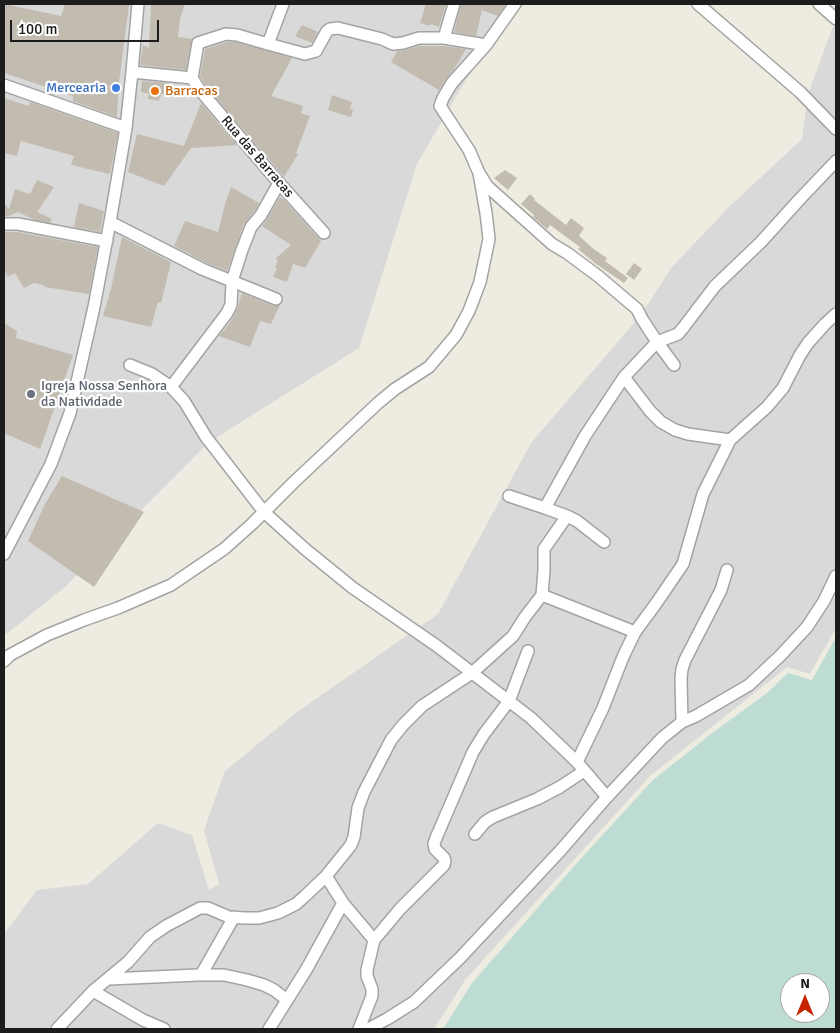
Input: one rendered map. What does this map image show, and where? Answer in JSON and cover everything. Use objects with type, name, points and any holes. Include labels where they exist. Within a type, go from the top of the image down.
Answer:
[{"type":"street","points":[[4,554],[51,464],[70,413],[107,241],[126,128],[138,4]]},
{"type":"street","points":[[268,44],[283,4]]},
{"type":"street","points":[[444,38],[454,4]]},
{"type":"street","points":[[515,4],[486,45],[452,83],[440,106],[469,150],[487,186],[552,244],[598,276],[637,309],[657,342],[674,365]]},
{"type":"street","points":[[698,4],[800,92],[836,129]]},
{"type":"street","points":[[819,4],[836,20]]},
{"type":"street","points":[[132,72],[192,78],[198,43],[226,34],[237,35],[305,54],[316,51],[327,31],[338,28],[382,39],[393,44],[419,38],[444,38],[486,45]]},
{"type":"street","name":"Rua das Barracas","points":[[192,78],[199,89],[279,184],[324,233]]},
{"type":"street","points":[[4,85],[126,128]]},
{"type":"street","points":[[546,508],[585,436],[624,377],[657,342],[678,334],[684,328],[715,286],[761,242],[836,161]]},
{"type":"street","points":[[4,661],[10,655],[47,635],[118,608],[171,585],[224,549],[378,403],[394,389],[429,367],[456,335],[470,311],[480,282],[489,239],[479,173]]},
{"type":"street","points":[[171,387],[227,313],[231,305],[232,282],[251,227],[279,184]]},
{"type":"street","points":[[110,222],[202,269],[276,299]]},
{"type":"street","points":[[4,224],[18,224],[107,241]]},
{"type":"street","points":[[474,834],[485,822],[493,817],[537,800],[560,787],[580,767],[623,657],[635,632],[683,564],[703,494],[730,440],[767,407],[783,388],[808,343],[836,314]]},
{"type":"street","points":[[130,365],[152,374],[171,387],[184,401],[206,437],[264,512],[304,549],[353,588],[437,646],[531,718],[607,796]]},
{"type":"street","points":[[624,377],[650,411],[661,422],[675,430],[688,434],[730,440]]},
{"type":"street","points":[[509,496],[567,516],[577,521],[604,542]]},
{"type":"street","points":[[57,1029],[93,991],[128,962],[150,937],[166,926],[200,908],[208,908],[229,917],[259,918],[278,913],[296,904],[326,876],[354,837],[358,808],[364,792],[391,740],[422,706],[472,673],[513,636],[525,616],[542,595],[544,549],[567,516]]},
{"type":"street","points":[[682,722],[681,679],[684,660],[721,590],[727,570]]},
{"type":"street","points":[[368,1029],[414,1002],[460,958],[560,851],[607,796],[652,748],[682,722],[696,716],[749,685],[780,656],[807,627],[824,601],[836,576]]},
{"type":"street","points":[[542,595],[635,632]]},
{"type":"street","points":[[359,1029],[372,996],[367,970],[374,940],[400,909],[444,865],[444,858],[435,849],[436,838],[473,752],[509,701],[528,651]]},
{"type":"street","points":[[326,876],[343,903],[374,940]]},
{"type":"street","points":[[269,1029],[306,970],[343,903]]},
{"type":"street","points":[[201,975],[234,917]]},
{"type":"street","points":[[109,979],[224,975],[264,985],[287,1000]]},
{"type":"street","points":[[93,991],[143,1020],[163,1029]]},
{"type":"shaded area","points":[[4,4],[518,4],[467,78],[417,164],[359,348],[208,443],[66,586],[4,636]]},
{"type":"shaded area","points":[[836,18],[836,628],[810,674],[787,667],[650,776],[465,980],[434,1029],[4,1029],[4,934],[37,890],[88,884],[158,823],[192,835],[209,890],[219,884],[204,830],[225,771],[297,712],[438,614],[531,443],[640,316],[672,267],[729,207],[802,139],[808,94]]},
{"type":"shaded area","points":[[836,637],[836,1029],[443,1029],[472,983],[576,864],[653,780],[767,693],[788,673],[812,680]]},
{"type":"building","points":[[4,4],[61,16],[65,4],[129,4],[119,83],[117,117],[73,101],[73,96],[4,73]]},
{"type":"building","points":[[151,4],[185,4],[180,19],[178,37],[192,39],[186,70],[140,65],[143,45],[149,48]]},
{"type":"building","points":[[426,4],[446,4],[439,27],[420,23]]},
{"type":"building","points":[[461,4],[506,4],[498,16],[482,10],[476,36],[454,32]]},
{"type":"building","points":[[302,25],[318,32],[312,43],[295,36]]},
{"type":"building","points":[[227,42],[236,42],[292,58],[271,96],[303,106],[301,113],[310,116],[296,153],[298,154],[284,177],[205,85],[200,76],[205,49]]},
{"type":"building","points":[[420,46],[466,49],[439,90],[391,62],[397,51]]},
{"type":"building","points":[[142,81],[170,83],[169,95],[161,94],[159,101],[148,99],[149,94],[141,92]]},
{"type":"building","points":[[332,95],[352,102],[350,109],[353,109],[351,117],[328,110]]},
{"type":"building","points":[[4,98],[29,106],[30,102],[118,133],[110,174],[71,165],[74,156],[21,141],[17,156],[4,153]]},
{"type":"building","points":[[201,103],[237,145],[191,148],[164,186],[128,172],[137,134],[184,146]]},
{"type":"building","points":[[505,170],[517,178],[508,190],[494,178]]},
{"type":"building","points":[[37,180],[54,187],[37,212],[52,219],[50,223],[35,220],[18,212],[4,217],[4,203],[9,209],[15,189],[30,194]]},
{"type":"building","points":[[231,187],[259,203],[244,224],[227,271],[174,246],[185,221],[218,232]]},
{"type":"building","points":[[530,194],[534,200],[566,225],[571,218],[584,228],[579,236],[607,258],[605,261],[628,278],[624,283],[596,264],[578,249],[580,247],[550,225],[547,229],[533,217],[534,215],[521,204]]},
{"type":"building","points":[[280,197],[321,241],[305,268],[293,264],[287,282],[273,277],[278,260],[275,259],[291,245],[262,226]]},
{"type":"building","points":[[79,203],[104,211],[100,232],[74,227]]},
{"type":"building","points":[[4,232],[17,232],[98,247],[89,294],[45,287],[34,283],[24,288],[15,273],[7,277],[4,266]]},
{"type":"building","points":[[122,237],[171,262],[161,303],[158,302],[151,327],[103,316]]},
{"type":"building","points":[[634,263],[642,269],[634,280],[626,274]]},
{"type":"building","points":[[242,293],[273,306],[280,305],[271,324],[260,321],[250,347],[219,336],[230,323],[238,308]]},
{"type":"building","name":"Igreja Nossa Senhora da Natividade","points":[[4,323],[17,331],[16,338],[73,355],[40,449],[4,433]]},
{"type":"building","points":[[62,476],[144,512],[94,587],[28,541],[45,504]]},
{"type":"place","name":"Mercearia","points":[[116,88]]},
{"type":"place","name":"Barracas","points":[[155,91]]},
{"type":"place","name":"Igreja Nossa Senhora da Natividade","points":[[31,394]]}]
